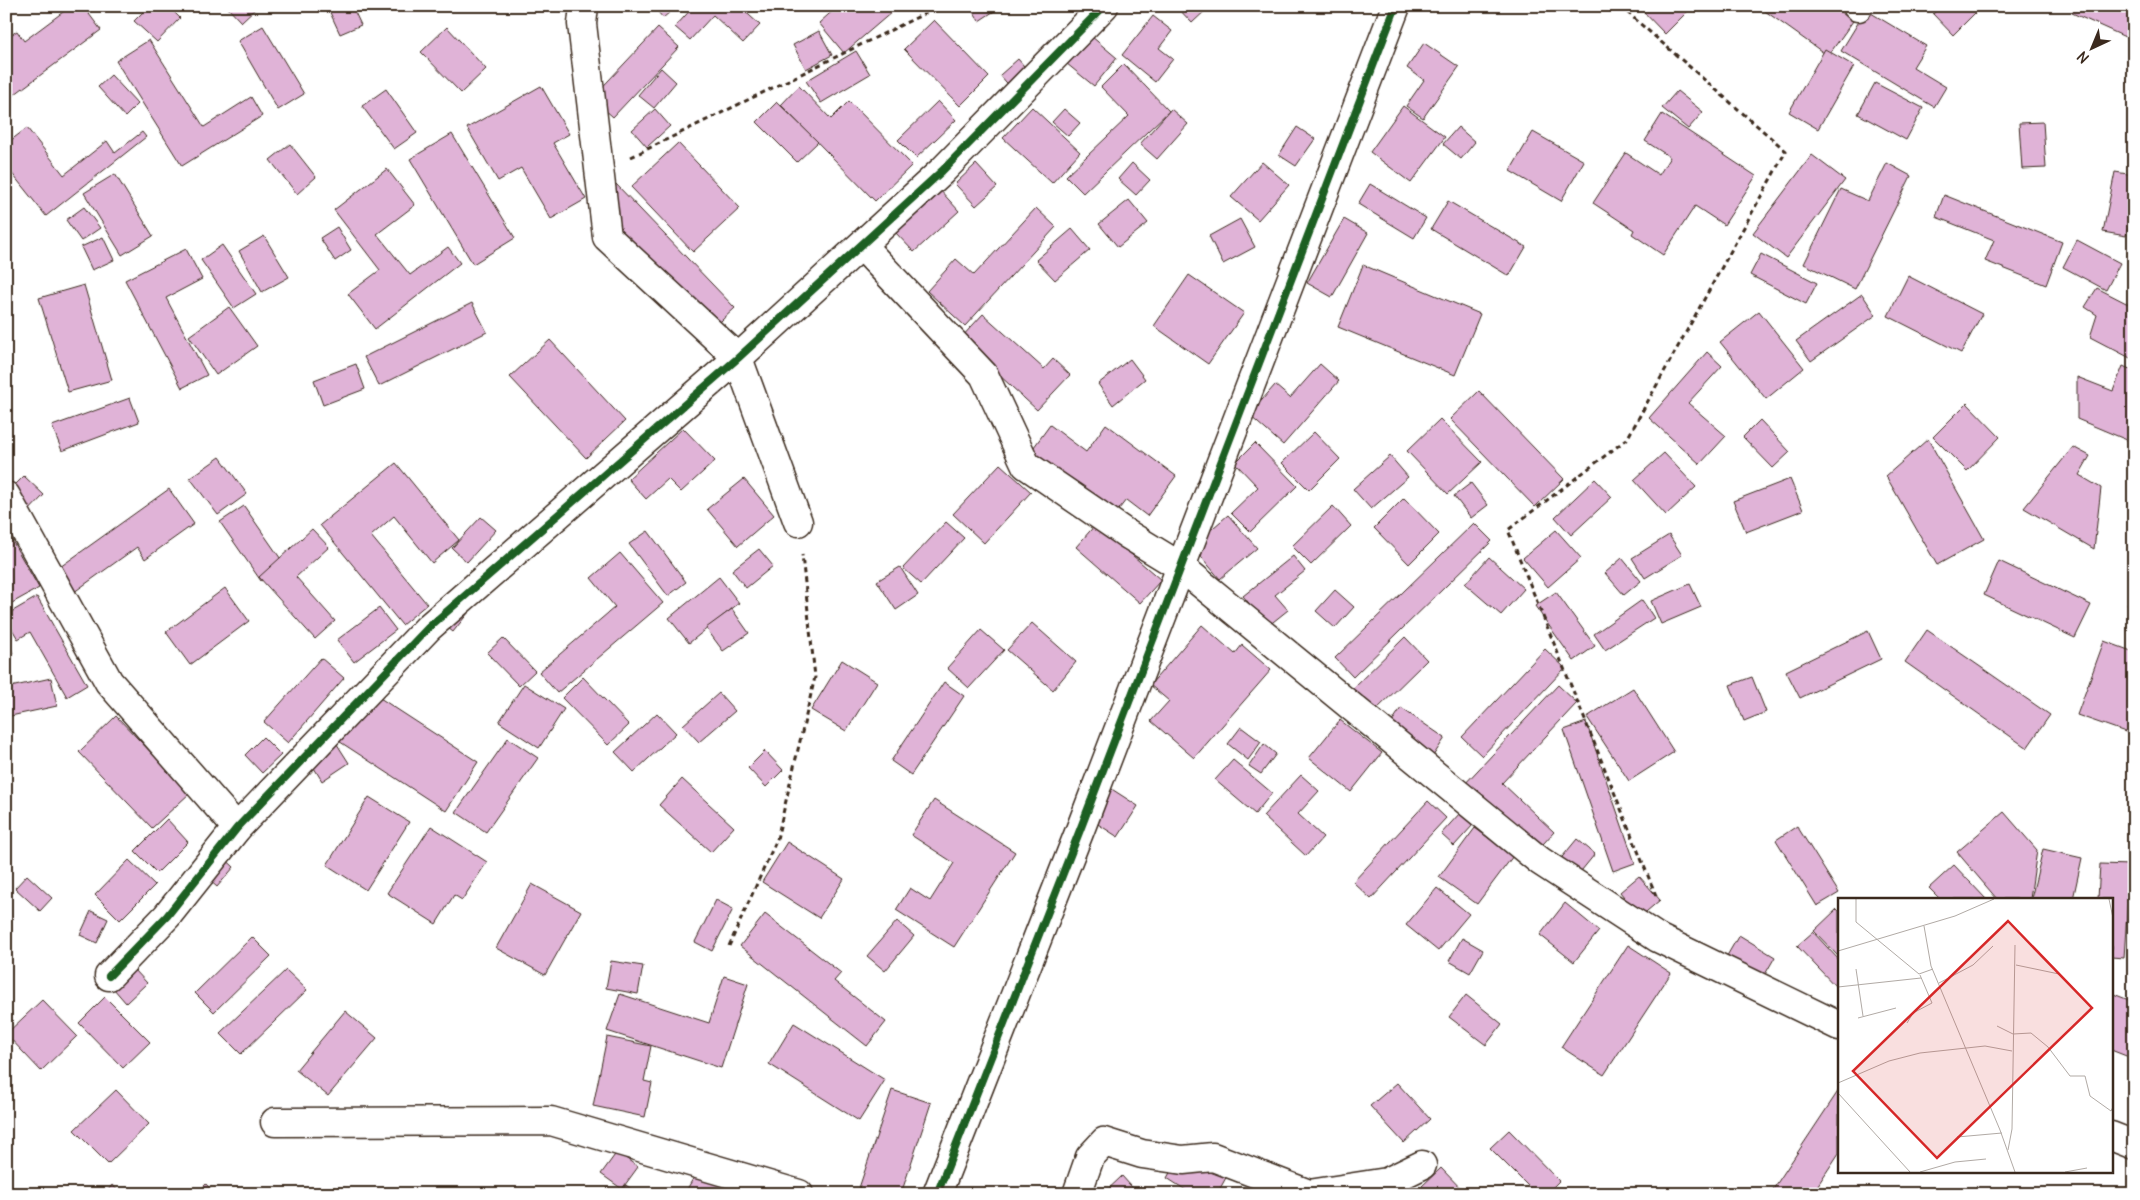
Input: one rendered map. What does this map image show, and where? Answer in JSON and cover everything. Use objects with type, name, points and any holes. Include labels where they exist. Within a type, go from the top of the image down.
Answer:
[{"type":"street","points":[[584,6],[582,24],[607,237],[738,358],[798,522]]},
{"type":"street","points":[[109,976],[167,916],[236,828],[428,628],[738,358],[862,246],[942,172],[1104,6]]},
{"type":"street","points":[[937,1194],[1181,567],[1396,6]]},
{"type":"street","points":[[862,246],[984,375],[1026,465],[1127,534],[1181,567],[1540,862],[1658,938],[1838,1026]]},
{"type":"street","points":[[6,496],[109,682],[236,828]]},
{"type":"street","points":[[275,1122],[551,1121],[799,1194]]},
{"type":"street","points":[[2112,1136],[2134,1144]]},
{"type":"street","points":[[1077,1194],[1090,1157],[1104,1142],[1142,1154],[1175,1159],[1213,1157],[1309,1194],[1387,1182],[1422,1165]]},
{"type":"path","points":[[1620,6],[1786,151],[1627,439],[1508,530],[1658,900]]},
{"type":"path","points":[[599,173],[934,9]]},
{"type":"path","points":[[729,946],[778,839],[815,677],[798,522]]},
{"type":"building","points":[[71,6],[83,6],[101,30],[11,97],[6,91],[6,38],[17,31],[24,41]]},
{"type":"building","points":[[149,6],[168,6],[180,18],[157,42],[134,21]]},
{"type":"building","points":[[226,6],[258,6],[241,22]]},
{"type":"building","points":[[327,6],[352,6],[361,25],[340,34]]},
{"type":"building","points":[[653,6],[677,6],[663,18]]},
{"type":"building","points":[[694,6],[739,6],[760,25],[743,43],[713,15],[690,40],[675,27]]},
{"type":"building","points":[[838,6],[899,6],[844,53],[819,23]]},
{"type":"building","points":[[969,6],[1002,6],[979,21]]},
{"type":"building","points":[[1176,6],[1206,6],[1208,8],[1192,23]]},
{"type":"building","points":[[1638,6],[1693,6],[1665,34]]},
{"type":"building","points":[[1758,6],[1832,6],[1853,21],[1828,56]]},
{"type":"building","points":[[1941,6],[1982,6],[1953,35],[1933,14]]},
{"type":"building","points":[[2075,6],[2134,6],[2134,41],[2072,13]]},
{"type":"building","points":[[1866,10],[1926,46],[1913,67],[1946,87],[1934,107],[1841,51]]},
{"type":"building","points":[[1153,16],[1172,31],[1159,48],[1173,59],[1155,82],[1122,55]]},
{"type":"building","points":[[934,20],[989,77],[960,106],[904,49]]},
{"type":"building","points":[[263,26],[304,94],[278,110],[238,41]]},
{"type":"building","points":[[447,27],[486,69],[461,93],[421,52]]},
{"type":"building","points":[[658,28],[679,47],[613,117],[592,98]]},
{"type":"building","points":[[819,31],[832,55],[806,69],[793,45]]},
{"type":"building","points":[[1085,31],[1117,58],[1094,86],[1061,59]]},
{"type":"building","points":[[149,40],[204,127],[251,97],[262,116],[182,166],[116,61]]},
{"type":"building","points":[[1424,43],[1459,67],[1423,118],[1406,106],[1424,80],[1407,68]]},
{"type":"building","points":[[1825,49],[1854,66],[1818,129],[1789,112]]},
{"type":"building","points":[[856,51],[870,74],[821,103],[806,81]]},
{"type":"building","points":[[1018,59],[1030,73],[1012,89],[1000,75]]},
{"type":"building","points":[[1124,64],[1169,111],[1083,193],[1066,176],[1129,116],[1101,87]]},
{"type":"building","points":[[661,68],[676,82],[654,108],[638,95]]},
{"type":"building","points":[[111,75],[138,104],[125,117],[98,87]]},
{"type":"building","points":[[1875,83],[1923,108],[1906,140],[1858,114]]},
{"type":"building","points":[[541,86],[569,134],[553,143],[586,199],[551,219],[521,168],[498,181],[467,128]]},
{"type":"building","points":[[799,86],[831,119],[849,101],[912,165],[875,201],[781,105]]},
{"type":"building","points":[[386,89],[417,133],[394,149],[362,106]]},
{"type":"building","points":[[1677,91],[1703,112],[1688,129],[1662,108]]},
{"type":"building","points":[[938,101],[956,120],[916,158],[898,140]]},
{"type":"building","points":[[777,102],[818,142],[797,162],[757,122]]},
{"type":"building","points":[[1403,106],[1445,137],[1411,183],[1370,152]]},
{"type":"building","points":[[1032,107],[1080,152],[1052,183],[1003,138]]},
{"type":"building","points":[[655,109],[670,126],[647,147],[632,130]]},
{"type":"building","points":[[1064,109],[1080,123],[1068,136],[1052,122]]},
{"type":"building","points":[[1171,109],[1188,124],[1157,159],[1140,144]]},
{"type":"building","points":[[1662,114],[1756,176],[1724,225],[1695,206],[1663,255],[1632,234],[1634,230],[1593,203],[1626,153],[1659,175],[1670,157],[1645,141]]},
{"type":"building","points":[[2043,122],[2046,168],[2022,169],[2019,123]]},
{"type":"building","points":[[1297,127],[1315,139],[1296,166],[1279,155]]},
{"type":"building","points":[[1458,127],[1475,142],[1461,159],[1443,144]]},
{"type":"building","points":[[27,128],[64,175],[107,141],[115,153],[142,132],[146,137],[46,216],[6,166],[6,144]]},
{"type":"building","points":[[1533,132],[1584,161],[1561,201],[1510,171]]},
{"type":"building","points":[[452,134],[515,238],[473,264],[410,159]]},
{"type":"building","points":[[678,143],[740,208],[693,252],[631,187]]},
{"type":"building","points":[[290,144],[316,177],[297,194],[270,160]]},
{"type":"building","points":[[1812,155],[1845,180],[1786,258],[1753,233]]},
{"type":"building","points":[[1262,162],[1289,185],[1258,220],[1231,197]]},
{"type":"building","points":[[1132,163],[1150,180],[1136,195],[1118,179]]},
{"type":"building","points":[[1887,163],[1911,176],[1855,289],[1804,264],[1841,189],[1868,201]]},
{"type":"building","points":[[976,164],[997,187],[976,206],[955,184]]},
{"type":"building","points":[[387,169],[415,205],[377,234],[410,275],[448,247],[460,263],[375,329],[348,294],[380,270],[334,210]]},
{"type":"building","points":[[2115,172],[2134,175],[2134,196],[2126,236],[2103,232]]},
{"type":"building","points":[[115,174],[153,236],[122,255],[84,193]]},
{"type":"building","points":[[616,184],[735,308],[708,333],[590,209]]},
{"type":"building","points":[[1370,184],[1426,218],[1414,238],[1358,204]]},
{"type":"building","points":[[939,189],[959,211],[914,252],[894,231]]},
{"type":"building","points":[[1944,195],[2062,242],[2046,285],[1985,261],[1994,240],[1936,217]]},
{"type":"building","points":[[1129,200],[1148,223],[1118,247],[1099,224]]},
{"type":"building","points":[[1448,201],[1526,247],[1509,276],[1431,229]]},
{"type":"building","points":[[84,207],[100,228],[81,241],[66,220]]},
{"type":"building","points":[[1036,208],[1056,227],[965,326],[927,291],[956,259],[974,275]]},
{"type":"building","points":[[1240,219],[1255,247],[1223,264],[1209,236]]},
{"type":"building","points":[[1344,219],[1368,233],[1332,297],[1307,283]]},
{"type":"building","points":[[337,227],[351,250],[335,261],[320,238]]},
{"type":"building","points":[[1072,229],[1090,250],[1055,280],[1036,260]]},
{"type":"building","points":[[264,236],[289,277],[262,292],[239,251]]},
{"type":"building","points":[[103,237],[114,260],[92,270],[81,247]]},
{"type":"building","points":[[2077,240],[2120,263],[2106,290],[2063,267]]},
{"type":"building","points":[[222,245],[256,294],[234,308],[201,260]]},
{"type":"building","points":[[186,249],[202,279],[166,298],[207,375],[182,388],[125,280]]},
{"type":"building","points":[[1761,254],[1817,283],[1806,304],[1750,275]]},
{"type":"building","points":[[1363,265],[1480,314],[1455,375],[1338,327]]},
{"type":"building","points":[[1189,275],[1244,313],[1208,364],[1154,326]]},
{"type":"building","points":[[1908,276],[1982,314],[1961,353],[1888,316]]},
{"type":"building","points":[[84,285],[112,380],[68,392],[39,298]]},
{"type":"building","points":[[2097,288],[2134,307],[2134,360],[2090,337],[2097,315],[2085,307]]},
{"type":"building","points":[[1862,294],[1876,315],[1811,361],[1796,341]]},
{"type":"building","points":[[472,303],[487,332],[379,386],[364,357]]},
{"type":"building","points":[[229,307],[257,346],[216,375],[189,336]]},
{"type":"building","points":[[1759,311],[1804,368],[1766,399],[1720,342]]},
{"type":"building","points":[[983,314],[1044,369],[1053,359],[1070,375],[1037,410],[960,339]]},
{"type":"building","points":[[550,340],[625,421],[586,458],[510,377]]},
{"type":"building","points":[[1707,352],[1722,366],[1688,403],[1726,436],[1700,464],[1649,418]]},
{"type":"building","points":[[1130,359],[1145,379],[1113,405],[1098,384]]},
{"type":"building","points":[[356,364],[365,389],[323,405],[314,380]]},
{"type":"building","points":[[1320,364],[1339,381],[1283,445],[1249,415],[1275,385],[1290,398]]},
{"type":"building","points":[[2123,366],[2134,371],[2134,443],[2077,419],[2077,377],[2113,391]]},
{"type":"building","points":[[1479,391],[1564,479],[1535,507],[1450,419]]},
{"type":"building","points":[[130,398],[139,422],[62,451],[52,426]]},
{"type":"building","points":[[1967,403],[2000,437],[1967,471],[1933,437]]},
{"type":"building","points":[[1440,419],[1482,462],[1448,494],[1407,451]]},
{"type":"building","points":[[1760,420],[1790,452],[1773,468],[1743,437]]},
{"type":"building","points":[[1106,424],[1176,476],[1147,516],[1126,500],[1116,513],[1031,451],[1050,425],[1086,452]]},
{"type":"building","points":[[683,428],[715,461],[681,492],[668,479],[646,499],[628,479]]},
{"type":"building","points":[[1314,432],[1340,459],[1309,490],[1282,463]]},
{"type":"building","points":[[1928,439],[1984,539],[1937,565],[1886,476]]},
{"type":"building","points":[[1255,443],[1297,486],[1250,532],[1231,513],[1258,487],[1235,463]]},
{"type":"building","points":[[2073,447],[2090,456],[2079,475],[2101,488],[2094,549],[2024,508]]},
{"type":"building","points":[[1664,453],[1696,487],[1666,515],[1634,480]]},
{"type":"building","points":[[1390,456],[1408,477],[1371,509],[1353,489]]},
{"type":"building","points":[[220,457],[247,494],[218,515],[190,478]]},
{"type":"building","points":[[396,463],[459,540],[432,563],[394,516],[371,536],[427,604],[402,625],[320,525]]},
{"type":"building","points":[[1000,464],[1031,492],[984,543],[953,514]]},
{"type":"building","points":[[24,476],[44,495],[23,517],[6,494]]},
{"type":"building","points":[[744,479],[774,515],[738,546],[707,509]]},
{"type":"building","points":[[1595,479],[1612,497],[1571,535],[1555,517]]},
{"type":"building","points":[[1790,479],[1803,510],[1746,532],[1733,501]]},
{"type":"building","points":[[1471,483],[1488,505],[1471,518],[1454,496]]},
{"type":"building","points":[[169,489],[194,524],[145,559],[137,547],[63,600],[46,577]]},
{"type":"building","points":[[1404,498],[1439,534],[1409,564],[1374,528]]},
{"type":"building","points":[[244,506],[285,565],[261,581],[220,522]]},
{"type":"building","points":[[1333,506],[1351,526],[1311,565],[1292,546]]},
{"type":"building","points":[[1228,515],[1257,548],[1220,579],[1192,546]]},
{"type":"building","points":[[481,517],[496,530],[467,562],[452,548]]},
{"type":"building","points":[[946,522],[964,538],[921,584],[903,568]]},
{"type":"building","points":[[1474,523],[1492,541],[1353,677],[1335,658]]},
{"type":"building","points":[[1096,524],[1161,580],[1140,603],[1076,547]]},
{"type":"building","points":[[312,529],[329,547],[296,577],[335,621],[315,639],[259,577]]},
{"type":"building","points":[[6,530],[39,588],[12,603],[6,593]]},
{"type":"building","points":[[1556,530],[1581,558],[1548,587],[1523,558]]},
{"type":"building","points":[[648,531],[686,582],[668,596],[629,544]]},
{"type":"building","points":[[1669,535],[1682,555],[1645,578],[1632,558]]},
{"type":"building","points":[[759,549],[773,566],[746,588],[732,570]]},
{"type":"building","points":[[620,553],[663,603],[557,693],[539,672],[615,607],[591,578]]},
{"type":"building","points":[[1293,556],[1305,571],[1275,595],[1288,610],[1268,626],[1243,596]]},
{"type":"building","points":[[1489,557],[1524,589],[1501,615],[1465,584]]},
{"type":"building","points":[[1622,558],[1641,581],[1624,595],[1605,573]]},
{"type":"building","points":[[1999,561],[2091,605],[2075,638],[1984,595]]},
{"type":"building","points":[[900,567],[918,595],[896,610],[877,581]]},
{"type":"building","points":[[719,577],[739,603],[689,643],[669,618]]},
{"type":"building","points":[[1690,584],[1701,607],[1661,624],[1651,601]]},
{"type":"building","points":[[225,588],[249,621],[190,665],[166,632]]},
{"type":"building","points":[[1335,590],[1354,607],[1335,628],[1316,611]]},
{"type":"building","points":[[1556,592],[1595,646],[1574,661],[1535,606]]},
{"type":"building","points":[[2134,592],[2134,608],[2127,605]]},
{"type":"building","points":[[37,597],[87,685],[67,697],[30,632],[18,639],[6,619],[6,615]]},
{"type":"building","points":[[1642,600],[1654,618],[1605,650],[1594,634]]},
{"type":"building","points":[[453,601],[468,613],[453,632],[438,620]]},
{"type":"building","points":[[379,608],[396,630],[354,662],[337,640]]},
{"type":"building","points":[[732,609],[749,633],[723,651],[706,628]]},
{"type":"building","points":[[1032,623],[1076,662],[1053,690],[1007,650]]},
{"type":"building","points":[[1202,625],[1235,654],[1242,645],[1271,670],[1194,758],[1151,721],[1169,701],[1150,685]]},
{"type":"building","points":[[981,630],[1004,650],[969,688],[947,668]]},
{"type":"building","points":[[1927,630],[2050,715],[2027,748],[1905,662]]},
{"type":"building","points":[[1868,631],[1881,659],[1800,698],[1786,671]]},
{"type":"building","points":[[6,634],[13,653],[6,656]]},
{"type":"building","points":[[1405,637],[1427,660],[1371,715],[1349,692]]},
{"type":"building","points":[[503,638],[535,671],[519,686],[487,653]]},
{"type":"building","points":[[2104,641],[2134,652],[2134,735],[2077,715]]},
{"type":"building","points":[[1545,649],[1565,668],[1482,756],[1462,737]]},
{"type":"building","points":[[321,658],[344,678],[288,743],[264,722]]},
{"type":"building","points":[[842,660],[877,682],[846,731],[811,710]]},
{"type":"building","points":[[583,677],[629,725],[608,745],[562,698]]},
{"type":"building","points":[[1752,677],[1766,712],[1744,721],[1730,685]]},
{"type":"building","points":[[51,678],[57,706],[6,717],[6,688]]},
{"type":"building","points":[[944,682],[964,696],[911,775],[891,761]]},
{"type":"building","points":[[524,684],[564,709],[539,748],[499,722]]},
{"type":"building","points":[[360,685],[478,762],[446,811],[328,734]]},
{"type":"building","points":[[1558,685],[1577,703],[1502,783],[1554,832],[1533,855],[1462,787]]},
{"type":"building","points":[[1633,688],[1674,752],[1629,781],[1587,717]]},
{"type":"building","points":[[719,693],[735,711],[699,742],[683,725]]},
{"type":"building","points":[[1401,708],[1445,738],[1431,759],[1388,728]]},
{"type":"building","points":[[657,713],[676,733],[634,772],[615,752]]},
{"type":"building","points":[[116,716],[190,793],[152,828],[79,752]]},
{"type":"building","points":[[1340,720],[1382,753],[1351,792],[1309,758]]},
{"type":"building","points":[[1586,722],[1635,863],[1613,871],[1564,730]]},
{"type":"building","points":[[1241,727],[1261,742],[1248,760],[1228,744]]},
{"type":"building","points":[[263,737],[281,755],[262,773],[245,755]]},
{"type":"building","points":[[508,738],[538,758],[486,832],[456,812]]},
{"type":"building","points":[[335,741],[349,763],[322,781],[308,758]]},
{"type":"building","points":[[1264,744],[1276,754],[1261,774],[1249,766]]},
{"type":"building","points":[[765,751],[783,770],[766,787],[748,768]]},
{"type":"building","points":[[1233,760],[1272,793],[1255,814],[1215,780]]},
{"type":"building","points":[[1301,775],[1319,791],[1298,814],[1323,837],[1306,856],[1263,816]]},
{"type":"building","points":[[682,779],[734,827],[711,852],[659,805]]},
{"type":"building","points":[[1107,786],[1138,806],[1118,837],[1087,817]]},
{"type":"building","points":[[369,797],[409,822],[366,890],[327,865]]},
{"type":"building","points":[[934,800],[1015,852],[954,947],[896,910],[910,888],[930,901],[954,863],[911,835]]},
{"type":"building","points":[[1428,801],[1446,818],[1371,899],[1353,882]]},
{"type":"building","points":[[2004,812],[2037,850],[2030,898],[1996,898],[1957,852]]},
{"type":"building","points":[[1460,813],[1473,825],[1454,846],[1441,834]]},
{"type":"building","points":[[167,819],[188,842],[157,873],[135,851]]},
{"type":"building","points":[[431,826],[487,862],[462,900],[454,895],[436,924],[387,893]]},
{"type":"building","points":[[1797,826],[1839,893],[1817,906],[1776,840]]},
{"type":"building","points":[[1475,828],[1513,856],[1477,904],[1439,877]]},
{"type":"building","points":[[1577,839],[1595,854],[1577,876],[1558,862]]},
{"type":"building","points":[[787,842],[844,879],[819,918],[762,882]]},
{"type":"building","points":[[209,844],[234,867],[217,887],[191,864]]},
{"type":"building","points":[[2043,849],[2082,858],[2073,898],[2031,898]]},
{"type":"building","points":[[129,860],[155,885],[120,920],[95,895]]},
{"type":"building","points":[[2100,864],[2130,865],[2124,958],[2112,957],[2112,898],[2098,898]]},
{"type":"building","points":[[1954,865],[1985,898],[1939,898],[1929,888]]},
{"type":"building","points":[[27,875],[52,898],[40,911],[15,888]]},
{"type":"building","points":[[1639,876],[1660,900],[1640,917],[1620,892]]},
{"type":"building","points":[[532,884],[581,911],[545,975],[496,948]]},
{"type":"building","points":[[1437,888],[1469,914],[1438,951],[1406,925]]},
{"type":"building","points":[[716,900],[733,909],[712,951],[695,942]]},
{"type":"building","points":[[1565,903],[1599,931],[1574,962],[1540,935]]},
{"type":"building","points":[[1838,910],[1838,956],[1814,931]]},
{"type":"building","points":[[91,911],[108,919],[97,943],[80,935]]},
{"type":"building","points":[[765,914],[841,973],[834,981],[886,1022],[867,1046],[740,946]]},
{"type":"building","points":[[897,921],[914,936],[885,971],[867,956]]},
{"type":"building","points":[[1813,932],[1838,959],[1838,989],[1797,946]]},
{"type":"building","points":[[1739,935],[1775,957],[1760,983],[1724,961]]},
{"type":"building","points":[[252,937],[271,956],[214,1012],[195,993]]},
{"type":"building","points":[[1462,938],[1483,950],[1470,973],[1449,961]]},
{"type":"building","points":[[1628,945],[1671,973],[1604,1075],[1561,1047]]},
{"type":"building","points":[[122,956],[147,983],[126,1003],[101,974]]},
{"type":"building","points":[[611,961],[643,966],[638,994],[606,988]]},
{"type":"building","points":[[286,970],[307,990],[241,1054],[220,1033]]},
{"type":"building","points":[[724,976],[748,984],[721,1068],[607,1031],[620,994],[709,1023]]},
{"type":"building","points":[[2112,993],[2134,1002],[2134,1059],[2112,1050]]},
{"type":"building","points":[[1466,995],[1502,1024],[1486,1045],[1449,1017]]},
{"type":"building","points":[[105,997],[150,1042],[123,1068],[79,1023]]},
{"type":"building","points":[[42,1000],[77,1036],[41,1071],[6,1034]]},
{"type":"building","points":[[345,1011],[377,1038],[328,1096],[296,1070]]},
{"type":"building","points":[[794,1023],[885,1080],[859,1121],[769,1064]]},
{"type":"building","points":[[607,1037],[651,1046],[644,1081],[652,1083],[645,1117],[593,1106]]},
{"type":"building","points":[[1397,1083],[1430,1119],[1404,1143],[1370,1106]]},
{"type":"building","points":[[116,1090],[149,1124],[108,1164],[74,1130]]},
{"type":"building","points":[[892,1090],[931,1103],[901,1194],[877,1194],[859,1188]]},
{"type":"building","points":[[1838,1092],[1838,1155],[1812,1194],[1770,1194]]},
{"type":"building","points":[[1509,1130],[1559,1181],[1546,1194],[1536,1194],[1490,1148]]},
{"type":"building","points":[[1183,1149],[1228,1174],[1217,1194],[1192,1194],[1167,1178]]},
{"type":"building","points":[[617,1152],[638,1167],[622,1189],[601,1174]]},
{"type":"building","points":[[702,1163],[739,1185],[734,1194],[691,1194],[686,1191]]},
{"type":"building","points":[[1441,1168],[1466,1194],[1430,1194],[1422,1186]]},
{"type":"building","points":[[1122,1176],[1138,1194],[1103,1194]]},
{"type":"building","points":[[206,1184],[215,1194],[196,1194]]},
{"type":"building","points":[[112,1185],[122,1194],[105,1194]]},
{"type":"building","points":[[626,1185],[637,1194],[619,1194]]},
{"type":"cycle path","points":[[109,976],[167,916],[237,828],[428,628],[738,358],[942,171],[1104,6]]},
{"type":"cycle path","points":[[937,1194],[1080,830],[1396,6]]}]
